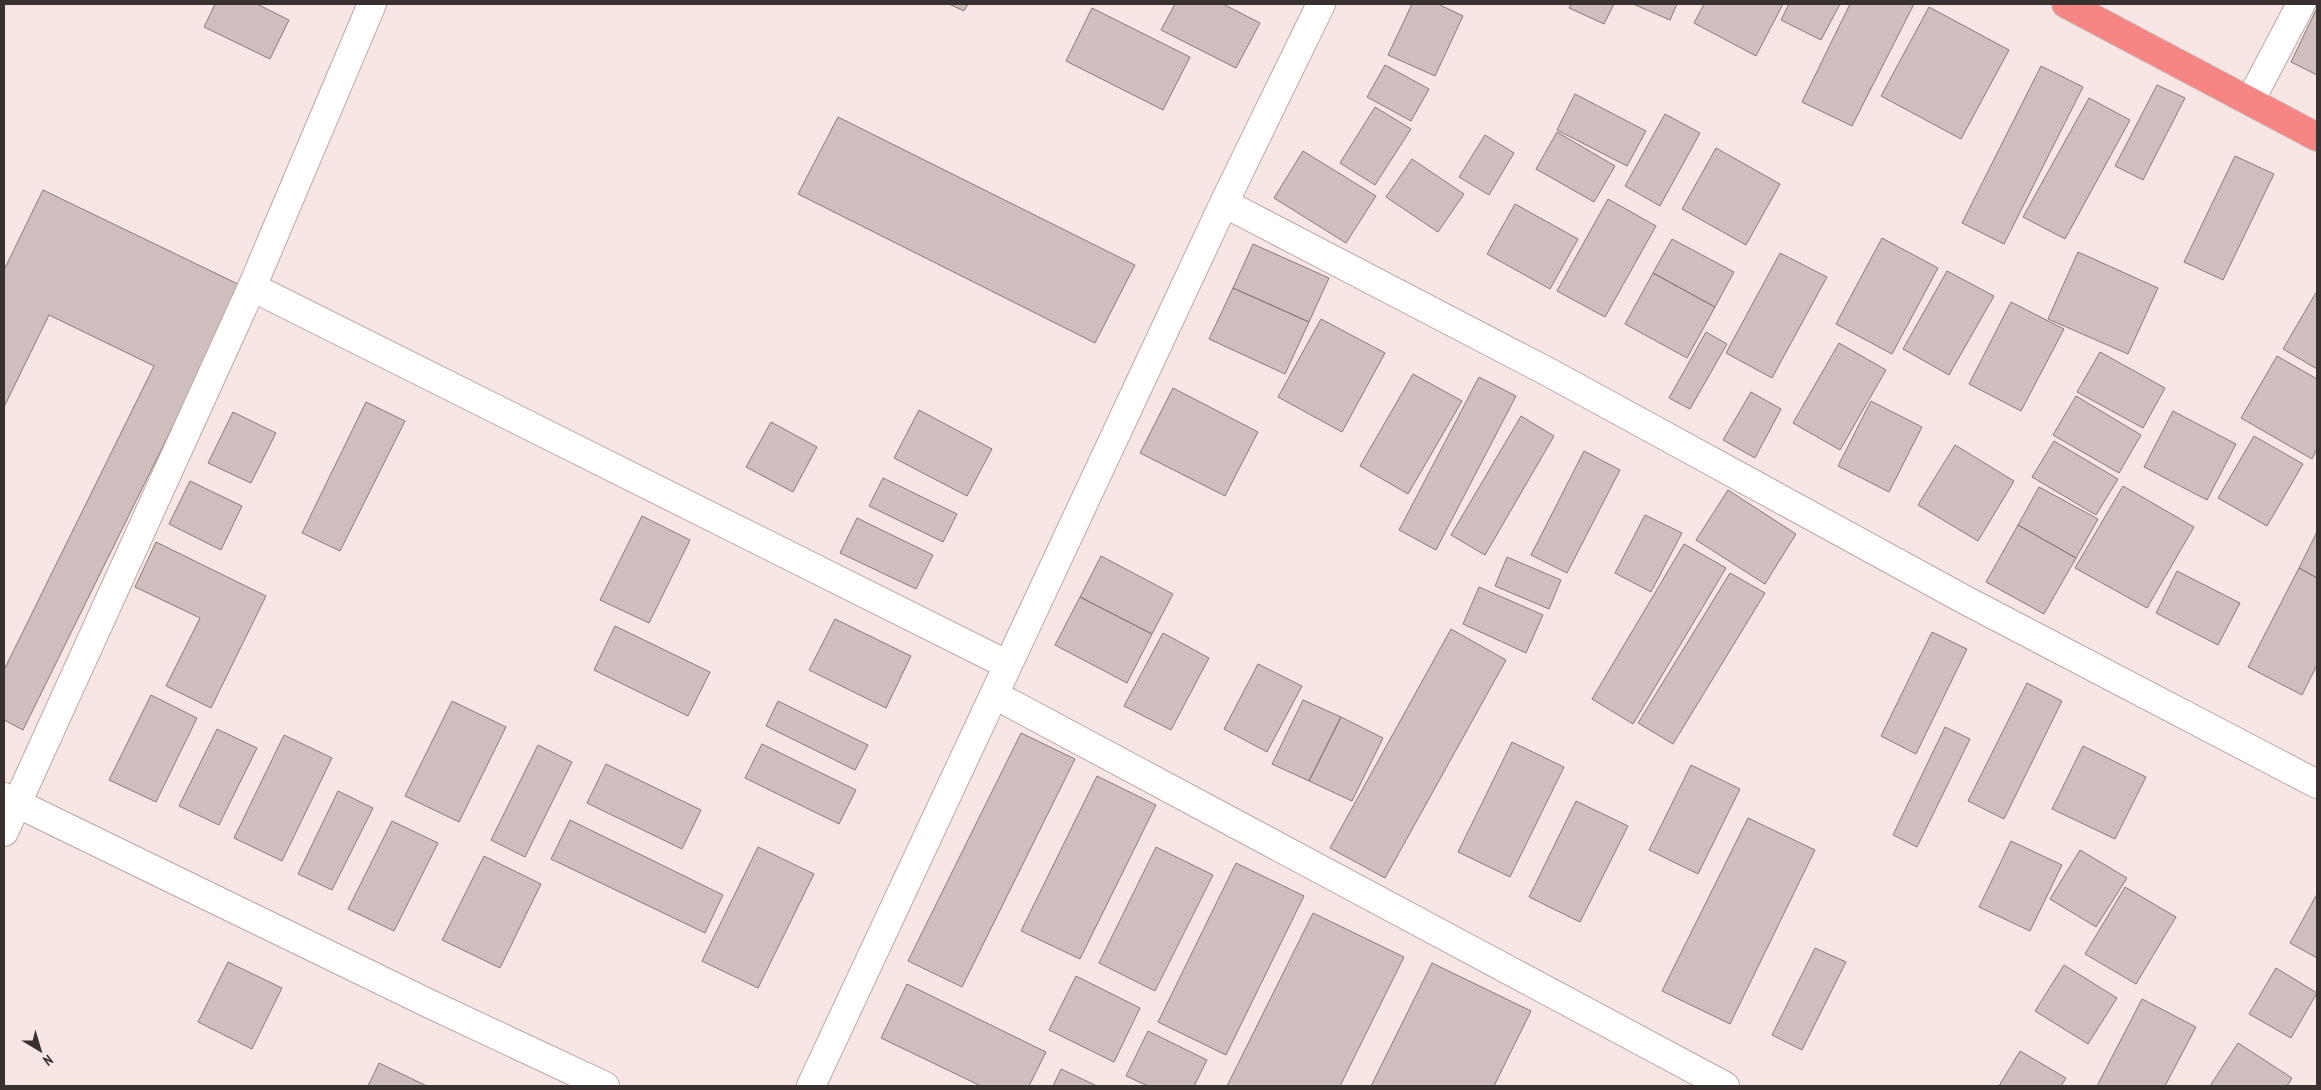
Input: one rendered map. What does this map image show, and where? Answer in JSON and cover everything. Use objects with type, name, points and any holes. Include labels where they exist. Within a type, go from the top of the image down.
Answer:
[{"type":"highway","points":[[2066,4],[2317,137]]},
{"type":"street","points":[[4,832],[11,801],[252,287],[372,4]]},
{"type":"street","points":[[811,1086],[1224,203],[1321,4]]},
{"type":"street","points":[[2250,101],[2301,4]]},
{"type":"street","points":[[1224,203],[1552,374],[1967,601],[2317,784]]},
{"type":"street","points":[[252,287],[1008,665]]},
{"type":"street","points":[[994,695],[1725,1086]]},
{"type":"street","points":[[11,801],[423,1001],[605,1086]]},
{"type":"building","points":[[215,4],[257,4],[289,20],[270,59],[204,27]]},
{"type":"building","points":[[949,4],[968,4],[964,11]]},
{"type":"building","points":[[1175,4],[1223,4],[1260,23],[1236,68],[1161,30]]},
{"type":"building","points":[[1412,4],[1438,4],[1463,16],[1435,76],[1388,55]]},
{"type":"building","points":[[1571,4],[1614,4],[1604,24],[1569,8]]},
{"type":"building","points":[[1633,4],[1677,4],[1670,20]]},
{"type":"building","points":[[1704,4],[1783,4],[1756,56],[1694,23]]},
{"type":"building","points":[[1789,4],[1840,4],[1821,40],[1781,20]]},
{"type":"building","points":[[1850,4],[1914,4],[1852,126],[1802,102]]},
{"type":"building","points":[[1929,7],[2009,50],[1961,139],[1881,96]]},
{"type":"building","points":[[1092,8],[1190,57],[1163,110],[1066,61]]},
{"type":"building","points":[[2317,8],[2317,75],[2291,62]]},
{"type":"building","points":[[1385,65],[1429,89],[1411,121],[1367,97]]},
{"type":"building","points":[[2041,66],[2083,87],[2004,244],[1962,223]]},
{"type":"building","points":[[2157,85],[2185,98],[2143,180],[2115,166]]},
{"type":"building","points":[[1575,94],[1646,131],[1627,166],[1557,130]]},
{"type":"building","points":[[2089,98],[2130,120],[2065,239],[2023,217]]},
{"type":"building","points":[[1375,107],[1411,129],[1375,185],[1340,163]]},
{"type":"building","points":[[1665,114],[1700,133],[1660,206],[1625,186]]},
{"type":"building","points":[[838,117],[1135,265],[1095,343],[798,194]]},
{"type":"building","points":[[1557,132],[1615,166],[1594,202],[1536,169]]},
{"type":"building","points":[[1485,135],[1514,153],[1489,195],[1459,177]]},
{"type":"building","points":[[1716,148],[1780,184],[1746,245],[1682,209]]},
{"type":"building","points":[[1303,151],[1376,196],[1346,243],[1274,198]]},
{"type":"building","points":[[2235,156],[2274,174],[2223,280],[2184,262]]},
{"type":"building","points":[[1412,159],[1464,194],[1438,232],[1386,197]]},
{"type":"building","points":[[43,190],[242,286],[23,730],[4,720],[4,670],[154,366],[49,315],[4,407],[4,270]]},
{"type":"building","points":[[1608,199],[1656,226],[1605,317],[1557,291]]},
{"type":"building","points":[[1515,204],[1578,239],[1550,289],[1487,254]]},
{"type":"building","points":[[1882,238],[1938,268],[1892,354],[1836,324]]},
{"type":"building","points":[[1672,239],[1734,272],[1715,307],[1653,273]]},
{"type":"building","points":[[1253,244],[1329,278],[1309,322],[1233,288]]},
{"type":"building","points":[[2078,252],[2158,288],[2128,354],[2048,319]]},
{"type":"building","points":[[1780,253],[1827,277],[1772,378],[1726,353]]},
{"type":"building","points":[[1947,271],[1994,296],[1949,375],[1903,349]]},
{"type":"building","points":[[1653,273],[1715,307],[1687,358],[1625,324]]},
{"type":"building","points":[[1233,288],[1309,322],[1285,374],[1209,339]]},
{"type":"building","points":[[2317,291],[2317,369],[2283,349]]},
{"type":"building","points":[[2011,302],[2064,329],[2021,411],[1969,384]]},
{"type":"building","points":[[1321,319],[1385,353],[1342,432],[1278,397]]},
{"type":"building","points":[[1706,332],[1727,344],[1690,409],[1669,398]]},
{"type":"building","points":[[1839,343],[1886,370],[1840,450],[1793,423]]},
{"type":"building","points":[[2100,352],[2165,388],[2143,428],[2077,392]]},
{"type":"building","points":[[2277,356],[2317,379],[2317,449],[2312,459],[2241,418]]},
{"type":"building","points":[[1413,374],[1462,401],[1408,494],[1360,466]]},
{"type":"building","points":[[1479,377],[1516,396],[1436,550],[1399,530]]},
{"type":"building","points":[[1173,388],[1258,432],[1225,496],[1140,453]]},
{"type":"building","points":[[1751,392],[1781,409],[1755,458],[1723,440]]},
{"type":"building","points":[[2076,396],[2141,435],[2119,473],[2053,435]]},
{"type":"building","points":[[1871,401],[1922,427],[1889,492],[1838,466]]},
{"type":"building","points":[[366,402],[405,421],[340,551],[302,533]]},
{"type":"building","points":[[919,410],[992,449],[967,496],[894,458]]},
{"type":"building","points":[[2173,411],[2236,444],[2207,500],[2144,467]]},
{"type":"building","points":[[233,412],[276,433],[251,483],[208,463]]},
{"type":"building","points":[[1521,416],[1554,436],[1485,555],[1451,535]]},
{"type":"building","points":[[771,422],[817,447],[793,492],[746,467]]},
{"type":"building","points":[[2254,436],[2303,464],[2267,526],[2218,498]]},
{"type":"building","points":[[2054,441],[2118,479],[2096,515],[2032,477]]},
{"type":"building","points":[[1955,445],[2014,481],[1978,541],[1918,505]]},
{"type":"building","points":[[1584,451],[1620,470],[1567,573],[1531,555]]},
{"type":"building","points":[[883,478],[957,514],[943,542],[869,506]]},
{"type":"building","points":[[190,481],[242,506],[221,550],[169,524]]},
{"type":"building","points":[[2123,486],[2194,527],[2147,608],[2075,568]]},
{"type":"building","points":[[2039,487],[2098,519],[2076,558],[2018,525]]},
{"type":"building","points":[[1728,490],[1796,534],[1765,584],[1696,540]]},
{"type":"building","points":[[1645,515],[1682,533],[1651,592],[1615,573]]},
{"type":"building","points":[[642,516],[690,540],[649,623],[600,600]]},
{"type":"building","points":[[857,518],[933,555],[916,589],[840,553]]},
{"type":"building","points":[[2018,525],[2076,558],[2044,614],[1986,582]]},
{"type":"building","points":[[2317,532],[2317,578],[2299,568]]},
{"type":"building","points":[[156,542],[266,596],[211,708],[166,686],[200,618],[135,587]]},
{"type":"building","points":[[1684,544],[1726,568],[1633,724],[1592,699]]},
{"type":"building","points":[[1101,556],[1173,594],[1152,634],[1080,597]]},
{"type":"building","points":[[1507,557],[1561,580],[1549,609],[1495,586]]},
{"type":"building","points":[[2299,568],[2317,578],[2317,665],[2302,695],[2248,667]]},
{"type":"building","points":[[2177,571],[2240,603],[2218,645],[2156,613]]},
{"type":"building","points":[[1730,573],[1765,593],[1673,744],[1638,723]]},
{"type":"building","points":[[1479,587],[1543,615],[1526,653],[1463,624]]},
{"type":"building","points":[[1080,597],[1152,634],[1127,683],[1055,645]]},
{"type":"building","points":[[835,619],[911,656],[886,708],[809,670]]},
{"type":"building","points":[[615,626],[710,672],[688,716],[594,670]]},
{"type":"building","points":[[1451,629],[1506,660],[1385,878],[1330,848]]},
{"type":"building","points":[[1932,632],[1967,649],[1916,754],[1881,736]]},
{"type":"building","points":[[1163,633],[1209,658],[1171,730],[1124,706]]},
{"type":"building","points":[[1258,664],[1302,686],[1267,752],[1224,729]]},
{"type":"building","points":[[2027,683],[2062,701],[2004,819],[1968,801]]},
{"type":"building","points":[[151,695],[197,718],[156,802],[109,780]]},
{"type":"building","points":[[1303,700],[1341,717],[1309,781],[1272,764]]},
{"type":"building","points":[[452,701],[506,727],[459,822],[405,796]]},
{"type":"building","points":[[778,701],[868,745],[855,770],[766,726]]},
{"type":"building","points":[[1341,717],[1383,738],[1352,801],[1309,781]]},
{"type":"building","points":[[1945,727],[1970,739],[1917,847],[1893,835]]},
{"type":"building","points":[[217,729],[257,748],[219,825],[179,806]]},
{"type":"building","points":[[1021,733],[1075,759],[962,987],[908,961]]},
{"type":"building","points":[[284,735],[332,758],[282,861],[234,838]]},
{"type":"building","points":[[1512,742],[1564,767],[1510,877],[1458,852]]},
{"type":"building","points":[[762,744],[856,790],[839,824],[745,778]]},
{"type":"building","points":[[538,745],[572,762],[525,857],[491,840]]},
{"type":"building","points":[[2083,746],[2146,777],[2115,839],[2052,809]]},
{"type":"building","points":[[606,764],[701,810],[682,849],[587,803]]},
{"type":"building","points":[[1691,765],[1740,789],[1698,874],[1649,850]]},
{"type":"building","points":[[1097,776],[1156,805],[1080,959],[1021,931]]},
{"type":"building","points":[[338,791],[373,808],[332,890],[298,874]]},
{"type":"building","points":[[1576,801],[1628,826],[1580,922],[1529,897]]},
{"type":"building","points":[[1748,818],[1815,850],[1730,1024],[1662,991]]},
{"type":"building","points":[[570,820],[723,895],[705,933],[551,859]]},
{"type":"building","points":[[392,821],[438,843],[394,931],[348,909]]},
{"type":"building","points":[[2011,841],[2062,865],[2030,931],[1979,907]]},
{"type":"building","points":[[758,847],[814,874],[758,988],[702,961]]},
{"type":"building","points":[[1156,847],[1213,875],[1155,991],[1099,963]]},
{"type":"building","points":[[2080,850],[2127,878],[2096,927],[2050,899]]},
{"type":"building","points":[[484,856],[541,884],[500,968],[442,940]]},
{"type":"building","points":[[1236,863],[1304,896],[1226,1055],[1158,1022]]},
{"type":"building","points":[[2125,887],[2176,917],[2136,984],[2085,954]]},
{"type":"building","points":[[2317,894],[2317,958],[2290,943]]},
{"type":"building","points":[[1313,913],[1404,957],[1340,1086],[1227,1086]]},
{"type":"building","points":[[1815,948],[1846,962],[1802,1050],[1772,1035]]},
{"type":"building","points":[[228,962],[282,988],[252,1049],[198,1022]]},
{"type":"building","points":[[1432,963],[1531,1011],[1494,1086],[1371,1086]]},
{"type":"building","points":[[2064,965],[2117,998],[2088,1044],[2035,1011]]},
{"type":"building","points":[[2276,968],[2317,993],[2291,1038],[2249,1014]]},
{"type":"building","points":[[1076,976],[1140,1008],[1114,1062],[1049,1030]]},
{"type":"building","points":[[907,984],[1046,1052],[1029,1086],[981,1086],[881,1038]]},
{"type":"building","points":[[2142,999],[2196,1027],[2165,1086],[2097,1086]]},
{"type":"building","points":[[1148,1031],[1207,1060],[1194,1086],[1148,1086],[1126,1076]]},
{"type":"building","points":[[2238,1043],[2292,1078],[2287,1086],[2210,1086]]},
{"type":"building","points":[[2020,1051],[2066,1078],[2061,1086],[1999,1086]]},
{"type":"building","points":[[379,1063],[427,1086],[368,1086]]},
{"type":"building","points":[[1061,1069],[1097,1086],[1053,1086]]}]
